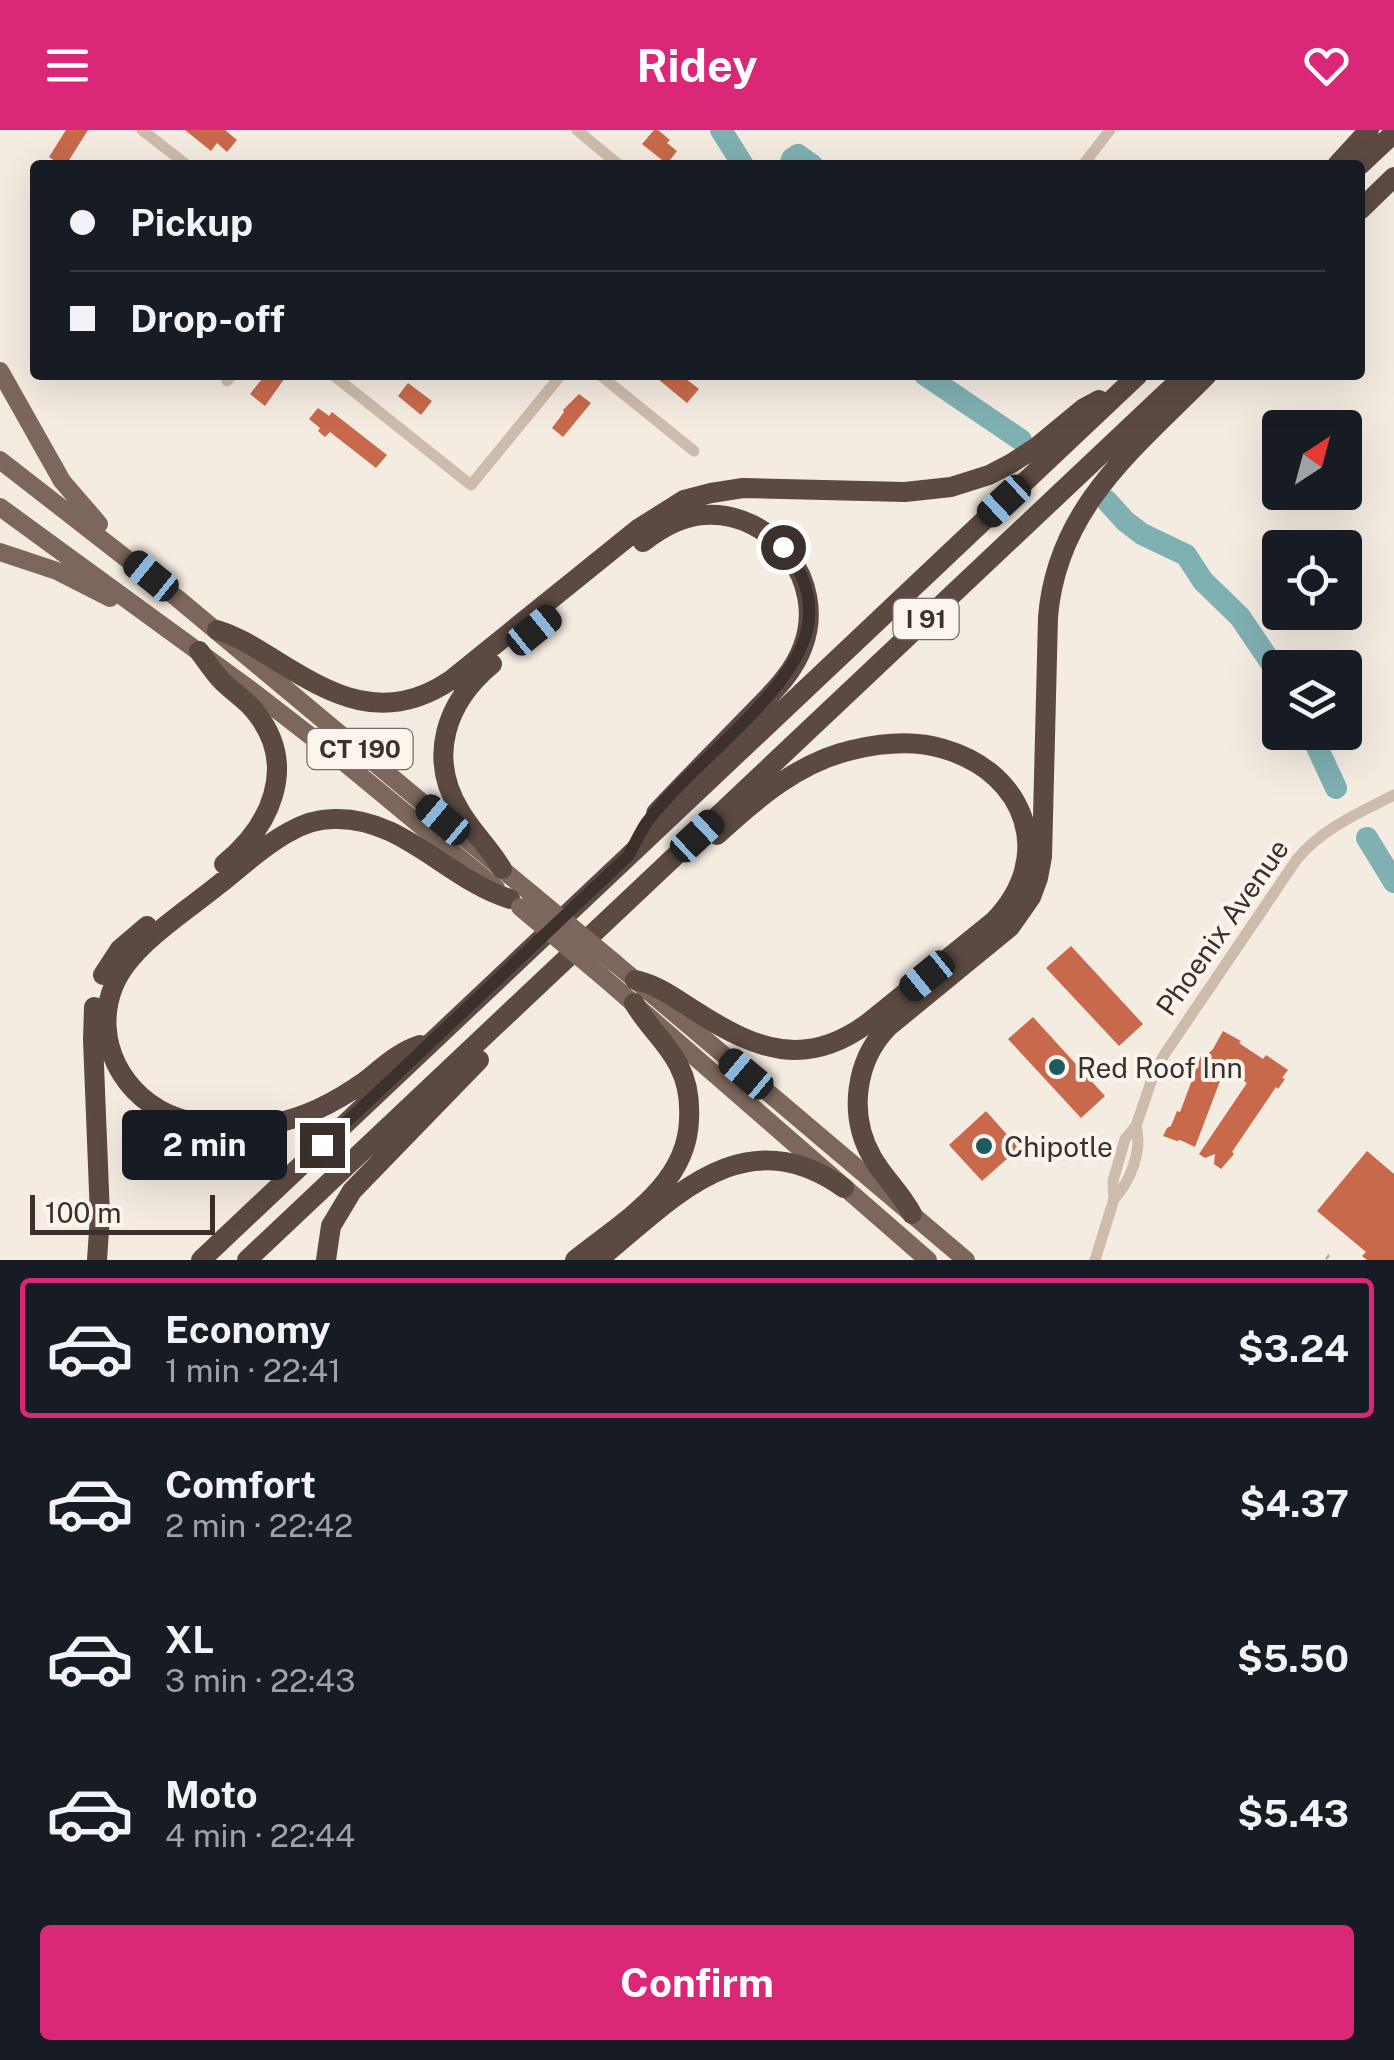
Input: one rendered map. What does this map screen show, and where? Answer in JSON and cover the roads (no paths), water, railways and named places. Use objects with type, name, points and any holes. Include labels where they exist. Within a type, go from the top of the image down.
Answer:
[{"type":"highway","points":[[1342,160],[1369,130]]},
{"type":"highway","points":[[1365,160],[1394,133]]},
{"type":"highway","points":[[1365,205],[1394,178]]},
{"type":"highway","points":[[1365,206],[1394,192]]},
{"type":"highway","name":"I 91","points":[[201,1260],[1133,380]]},
{"type":"highway","name":"I 91","points":[[247,1260],[1180,380]]},
{"type":"highway","points":[[912,1214],[875,1162],[862,1135],[858,1100],[864,1063],[888,1027],[1007,930],[1031,897],[1043,845],[1048,617],[1059,558],[1095,492],[1202,380]]},
{"type":"highway","points":[[217,630],[240,638],[342,696],[367,703],[404,702],[451,680],[638,529],[684,500],[742,488],[905,492],[951,487],[989,476],[1038,446],[1084,408],[1120,392]]},
{"type":"highway","points":[[502,869],[460,812],[446,778],[445,736],[462,695],[482,672],[655,533],[693,516],[735,518],[772,537],[798,568],[808,606],[803,646],[776,688],[646,822],[628,856]]},
{"type":"highway","points":[[97,1260],[100,1216],[92,1026],[101,980],[128,941],[246,844],[265,818],[274,792],[276,763],[267,730],[253,709],[219,677],[199,651]]},
{"type":"highway","points":[[635,980],[658,987],[720,1026],[765,1046],[796,1051],[832,1044],[868,1023],[1002,912],[1022,879],[1028,843],[1013,797],[987,770],[946,750],[893,744],[850,750],[805,768],[757,800],[702,847],[668,862]]},
{"type":"highway","points":[[432,1042],[402,1052],[350,1091],[310,1113],[263,1125],[215,1126],[172,1116],[134,1091],[113,1060],[107,1038],[107,1011],[116,978],[139,950],[266,847],[307,824],[338,819],[374,825],[418,847],[481,888],[521,900]]},
{"type":"highway","points":[[575,1260],[660,1190],[678,1167],[688,1138],[689,1101],[682,1073],[634,1003]]},
{"type":"highway","points":[[326,1260],[331,1226],[352,1191],[500,1040],[518,1006]]},
{"type":"highway","points":[[598,1260],[694,1184],[731,1165],[760,1160],[784,1162],[816,1172],[844,1188]]},
{"type":"main road","points":[[0,371],[62,481],[124,555]]},
{"type":"main road","name":"CT 190","points":[[0,460],[217,630],[502,869],[521,900]]},
{"type":"main road","name":"CT 190","points":[[0,507],[327,748],[608,970],[634,1003],[928,1260]]},
{"type":"main road","points":[[0,552],[57,571],[142,609]]},
{"type":"main road","name":"CT 190","points":[[608,970],[635,980],[966,1260]]},
{"type":"street","points":[[142,130],[181,160]]},
{"type":"street","points":[[576,130],[614,160]]},
{"type":"street","points":[[1087,160],[1110,130]]},
{"type":"street","points":[[339,380],[471,485],[557,380]]},
{"type":"street","points":[[606,380],[694,451]]},
{"type":"street","name":"Phoenix Avenue","points":[[1095,1260],[1114,1199],[1112,1181],[1125,1139],[1136,1126],[1164,1055],[1311,842],[1394,795]]},
{"type":"waterway","points":[[721,130],[740,160]]},
{"type":"waterway","points":[[792,160],[798,155],[805,160]]},
{"type":"waterway","points":[[932,380],[1021,440]]},
{"type":"waterway","points":[[1107,501],[1142,534],[1186,555],[1203,581],[1240,617],[1262,650]]},
{"type":"waterway","points":[[1318,750],[1336,788]]},
{"type":"waterway","points":[[1367,838],[1394,882]]},
{"type":"place","name":"Red Roof Inn","points":[[1057,1067]]},
{"type":"place","name":"Chipotle","points":[[984,1146]]}]
